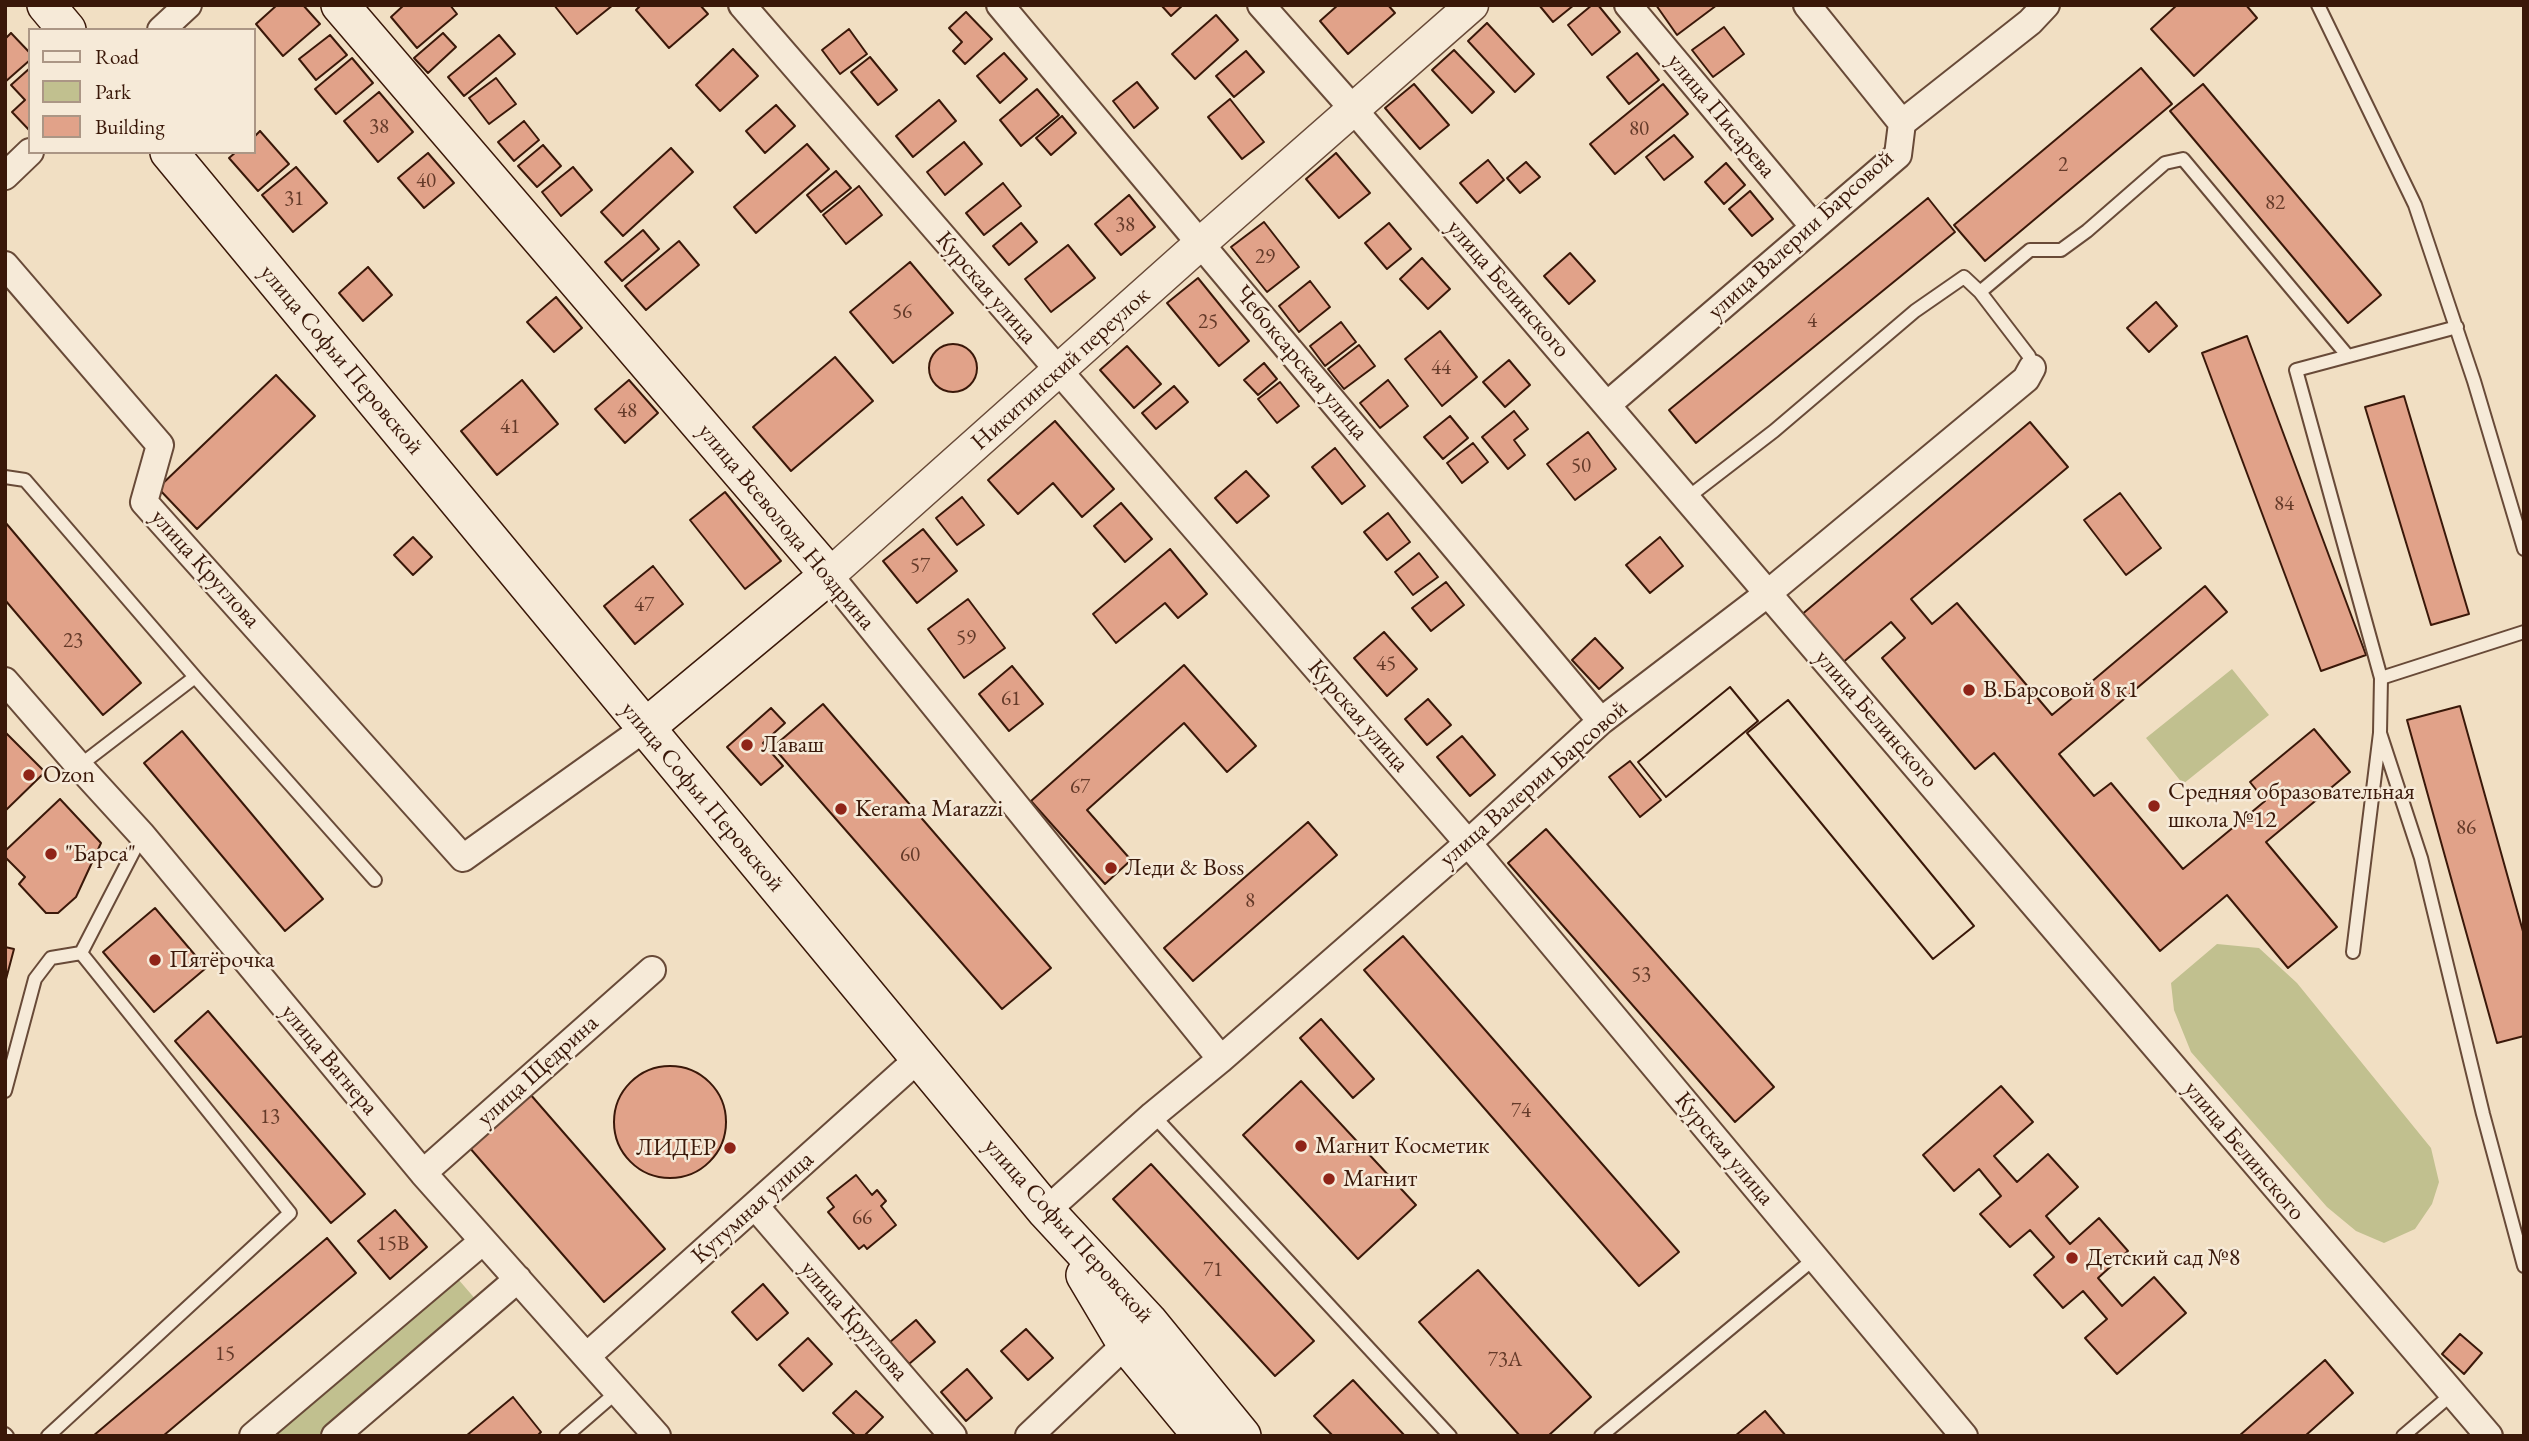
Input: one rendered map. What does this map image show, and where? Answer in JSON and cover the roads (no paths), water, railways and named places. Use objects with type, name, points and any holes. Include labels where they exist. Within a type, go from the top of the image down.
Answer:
[{"type":"main road","points":[[46,5],[65,28]]},
{"type":"main road","name":"улица Всеволода Ноздрина","points":[[340,5],[829,575]]},
{"type":"main road","name":"улица Софьи Перовской","points":[[171,154],[1046,1212],[1148,1321],[1242,1436]]},
{"type":"main road","name":"Никитинский переулок","points":[[645,728],[829,575]]},
{"type":"main road","points":[[1046,1212],[1126,1344],[1202,1436]]},
{"type":"street","points":[[163,28],[188,5]]},
{"type":"street","name":"Курская улица","points":[[742,5],[1468,843],[1964,1436]]},
{"type":"street","name":"Чебоксарская улица","points":[[1000,5],[1601,721]]},
{"type":"street","name":"улица Белинского","points":[[1261,5],[1687,498],[2489,1436]]},
{"type":"street","name":"Никитинский переулок","points":[[829,575],[1200,243],[1472,5]]},
{"type":"street","name":"улица Писарева","points":[[1628,5],[1814,227]]},
{"type":"street","points":[[1807,5],[1902,123]]},
{"type":"street","name":"улица Валерии Барсовой","points":[[1607,405],[1898,155],[1902,123],[2030,22],[2046,5]]},
{"type":"street","points":[[5,176],[28,154]]},
{"type":"street","name":"улица Круглова","points":[[5,265],[160,445],[144,502],[463,858],[645,728]]},
{"type":"street","name":"улица Валерии Барсовой","points":[[1046,1212],[1153,1115],[1468,843],[1601,721],[1767,594],[2026,379],[2032,368]]},
{"type":"street","name":"улица Всеволода Ноздрина","points":[[829,575],[1221,1059]]},
{"type":"street","name":"улица Вагнера","points":[[5,681],[142,835],[423,1173],[657,1436]]},
{"type":"street","name":"улица Щедрина","points":[[423,1173],[652,970]]},
{"type":"street","name":"Кутумная улица","points":[[587,1356],[908,1069],[921,1062]]},
{"type":"street","name":"улица Круглова","points":[[755,1206],[953,1436]]},
{"type":"street","points":[[253,1436],[483,1241]]},
{"type":"street","points":[[335,1436],[518,1279]]},
{"type":"street","points":[[1029,1436],[1126,1344]]},
{"type":"lane","points":[[2318,5],[2415,205],[2457,327],[2524,549]]},
{"type":"lane","points":[[1980,292],[2030,250],[2061,250],[2087,231],[2165,163],[2183,159],[2347,355]]},
{"type":"lane","points":[[1687,498],[1774,431],[1915,311],[1964,277],[1980,292],[2029,356],[2032,368]]},
{"type":"lane","points":[[2353,951],[2380,733],[2381,678],[2295,370],[2457,327]]},
{"type":"lane","points":[[5,477],[25,480],[375,880]]},
{"type":"lane","points":[[2381,678],[2524,632]]},
{"type":"lane","points":[[79,766],[195,677]]},
{"type":"lane","points":[[2380,733],[2421,858],[2483,1114],[2524,1266]]},
{"type":"lane","points":[[81,953],[142,835]]},
{"type":"lane","points":[[5,1091],[36,979],[51,958],[81,953]]},
{"type":"lane","points":[[48,1436],[290,1213],[81,953]]},
{"type":"lane","points":[[1153,1115],[1450,1436]]},
{"type":"lane","points":[[1601,1436],[1815,1258]]},
{"type":"lane","points":[[566,1436],[618,1391]]},
{"type":"lane","points":[[2403,1436],[2452,1394]]},
{"type":"place","name":"В.Барсовой 8 к1","points":[[1969,690]]},
{"type":"place","name":"Лаваш","points":[[747,745]]},
{"type":"place","name":"Ozon","points":[[29,775]]},
{"type":"place","name":"Средняя образовательная школа №12","points":[[2154,806]]},
{"type":"place","name":"Kerama Marazzi","points":[[841,809]]},
{"type":"place","name":"\"Барса\"","points":[[51,854]]},
{"type":"place","name":"Леди & Boss","points":[[1111,868]]},
{"type":"place","name":"Пятёрочка","points":[[155,960]]},
{"type":"place","name":"Магнит Косметик","points":[[1301,1146]]},
{"type":"place","name":"ЛИДЕР","points":[[730,1148]]},
{"type":"place","name":"Магнит","points":[[1329,1179]]},
{"type":"place","name":"Детский сад №8","points":[[2072,1258]]}]
